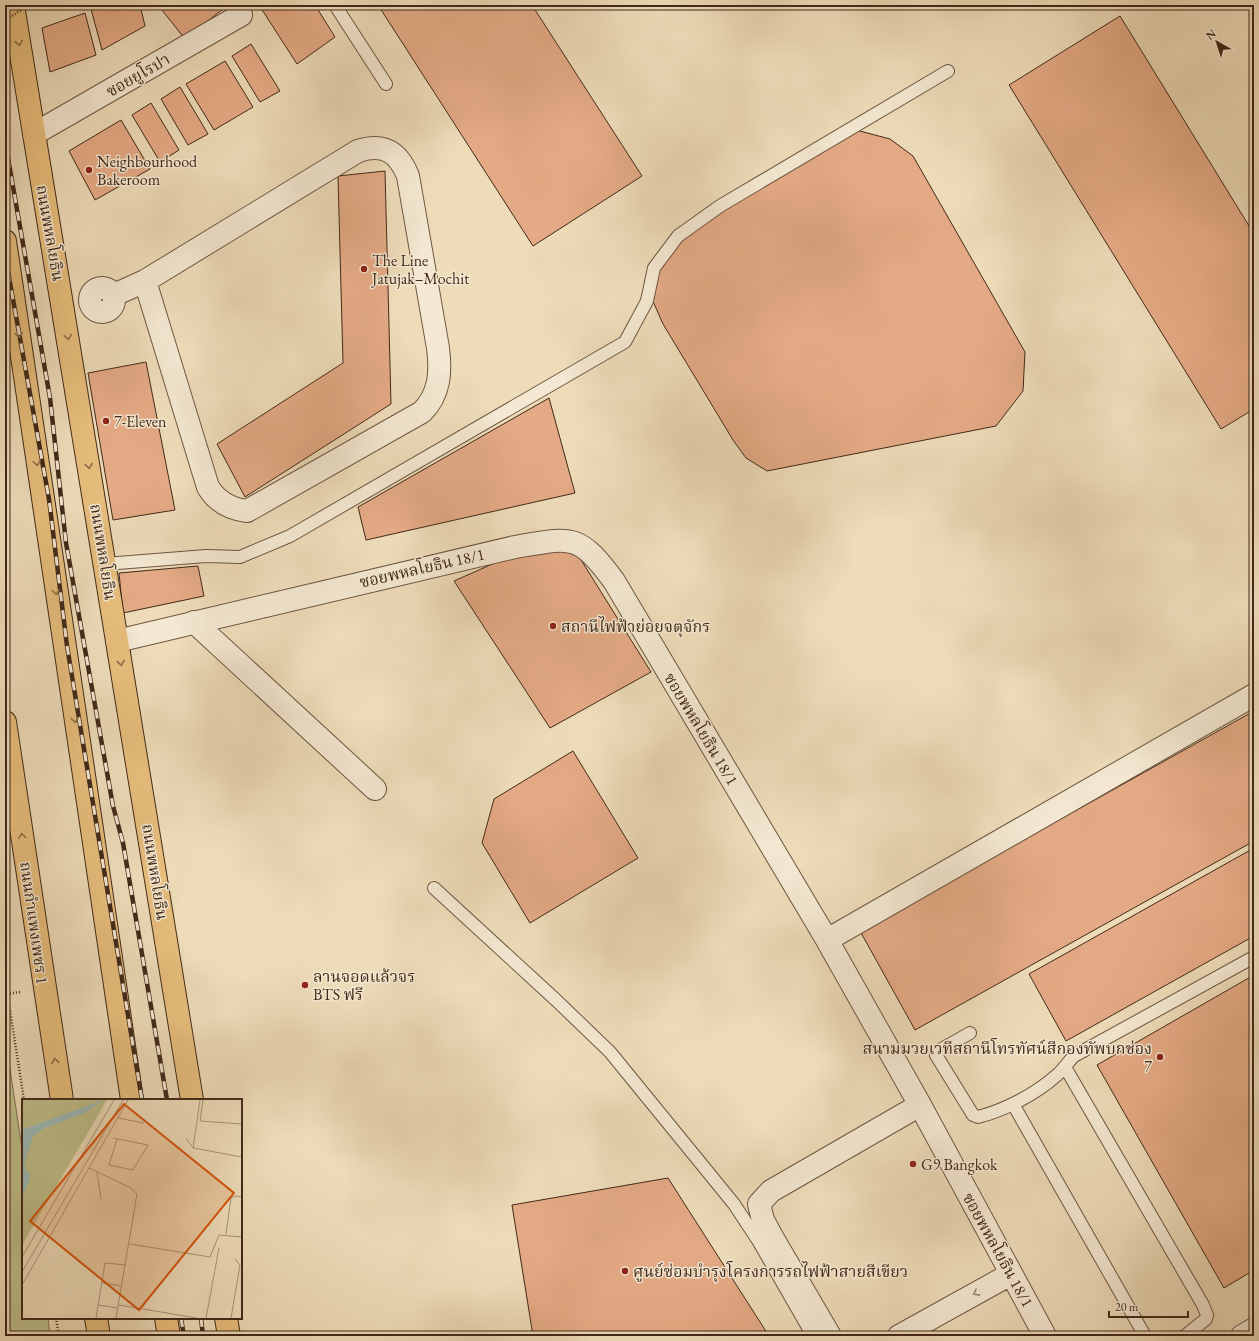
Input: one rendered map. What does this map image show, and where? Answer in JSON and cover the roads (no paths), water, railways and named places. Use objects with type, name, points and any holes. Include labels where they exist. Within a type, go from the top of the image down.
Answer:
[{"type":"main road","name":"ถนนพหลโยธิน","points":[[13,5],[192,1099]]},
{"type":"main road","points":[[5,240],[106,937],[132,1099]]},
{"type":"main road","name":"ถนนกำแพงเพชร 1","points":[[5,722],[62,1099]]},
{"type":"main road","points":[[96,1319],[99,1336]]},
{"type":"main road","points":[[166,1319],[169,1336]]},
{"type":"main road","points":[[226,1319],[229,1336]]},
{"type":"street","name":"ซอยยูโรปา","points":[[34,134],[241,15]]},
{"type":"street","points":[[63,309],[90,302],[94,309],[102,312],[106,311],[112,307],[114,296],[145,281],[358,151],[372,146],[390,151],[404,166],[408,176],[441,367],[437,387],[431,403],[422,412],[247,511],[230,508],[215,498],[208,487],[145,281]]},
{"type":"street","name":"ซอยพหลโยธิน 18/1","points":[[117,641],[515,547],[558,539],[579,543],[594,555],[614,581],[826,940],[920,1105],[1010,1274],[1045,1336]]},
{"type":"street","points":[[194,622],[375,789]]},
{"type":"street","points":[[826,940],[1254,695]]},
{"type":"street","points":[[830,1336],[771,1235],[763,1220],[759,1204],[771,1191],[920,1105]]},
{"type":"street","points":[[899,1336],[1010,1274]]},
{"type":"street","points":[[1242,1336],[1254,1330]]},
{"type":"lane","points":[[335,5],[386,84]]},
{"type":"lane","points":[[105,564],[206,556],[240,557],[290,536],[625,342],[647,301],[654,268],[678,236],[720,206],[948,71]]},
{"type":"lane","points":[[434,888],[610,1052],[734,1204],[759,1242],[813,1336]]},
{"type":"lane","points":[[970,1033],[940,1050],[936,1055],[937,1059],[973,1114],[978,1118],[1013,1104],[1037,1090],[1057,1076],[1074,1056],[1254,957]]},
{"type":"lane","points":[[1065,1067],[1204,1305],[1207,1315],[1206,1319],[1185,1336]]},
{"type":"lane","points":[[1013,1104],[1145,1336]]},
{"type":"railway","points":[[5,141],[50,398],[66,543],[113,806],[123,843],[167,1099]]},
{"type":"railway","points":[[5,255],[49,499],[67,646],[142,1099]]},
{"type":"railway","points":[[181,1319],[184,1336]]},
{"type":"railway","points":[[201,1319],[203,1336]]},
{"type":"place","name":"Neighbourhood Bakeroom","points":[[89,170]]},
{"type":"place","name":"The Line Jatujak–Mochit","points":[[364,269]]},
{"type":"place","name":"7-Eleven","points":[[106,421]]},
{"type":"place","name":"สถานีไฟฟ้าย่อยจตุจักร","points":[[553,626]]},
{"type":"place","name":"ลานจอดแล้วจร BTS ฟรี","points":[[305,985]]},
{"type":"place","name":"สนามมวยเวทีสถานีโทรทัศน์สีกองทัพบกช่อง 7","points":[[1160,1057]]},
{"type":"place","name":"G9 Bangkok","points":[[913,1164]]},
{"type":"place","name":"ศูนย์ซ่อมบำรุงโครงการรถไฟฟ้าสายสีเขียว","points":[[625,1271]]}]
